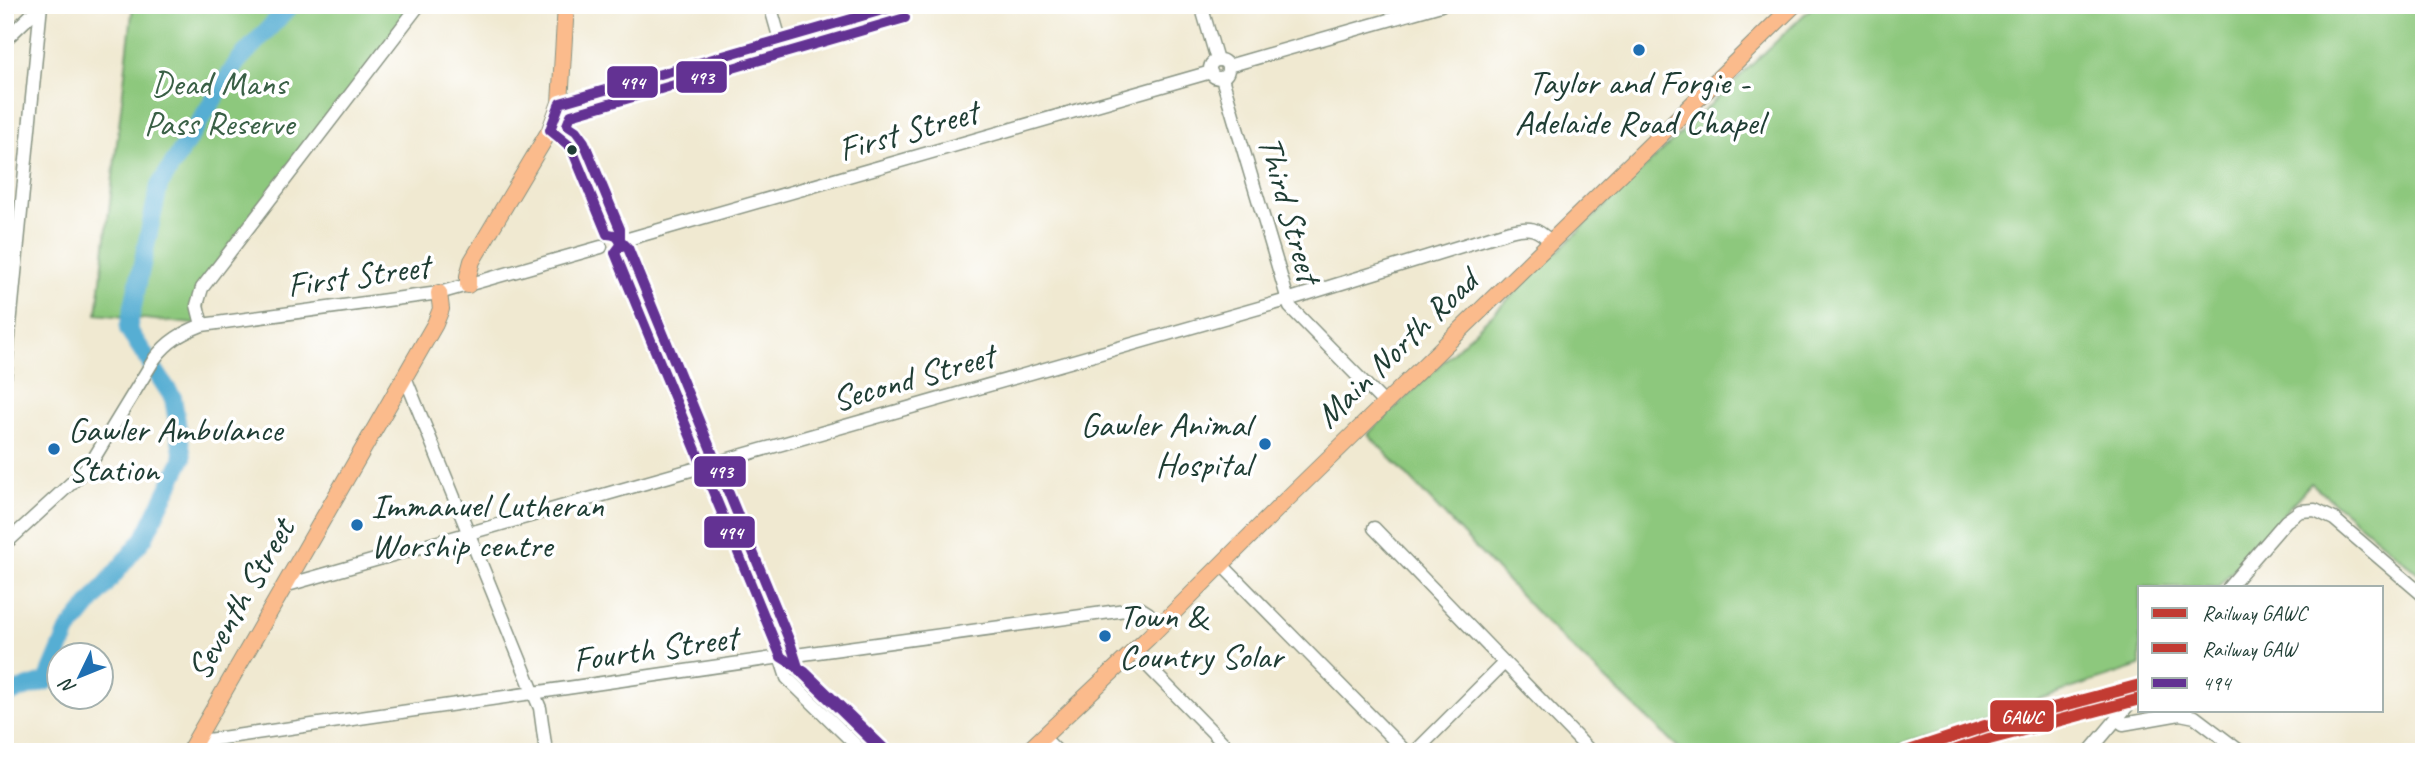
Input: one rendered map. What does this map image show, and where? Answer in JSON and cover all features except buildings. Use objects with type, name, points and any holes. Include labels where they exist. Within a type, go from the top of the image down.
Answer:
[{"type":"main road","points":[[468,285],[472,261],[550,130],[561,103],[566,5]]},
{"type":"main road","name":"Main North Road","points":[[1029,752],[1794,5]]},
{"type":"main road","name":"Seventh Street","points":[[191,747],[435,324],[440,309],[439,293]]},
{"type":"street","points":[[5,544],[78,477],[94,458],[155,358],[176,337],[202,325],[197,305],[202,288],[419,5]]},
{"type":"street","points":[[770,5],[780,40]]},
{"type":"street","points":[[561,103],[901,5]]},
{"type":"street","name":"Third Street","points":[[1200,5],[1290,307],[1385,404]]},
{"type":"street","name":"First Street","points":[[618,247],[1441,5]]},
{"type":"street","points":[[5,40],[41,9]]},
{"type":"street","points":[[5,377],[41,9]]},
{"type":"street","points":[[550,130],[571,147],[607,234]]},
{"type":"street","name":"Second Street","points":[[284,586],[1287,300],[1525,227],[1535,228],[1551,242]]},
{"type":"street","points":[[607,234],[617,236],[618,247],[787,678],[863,752]]},
{"type":"street","points":[[607,234],[601,240],[601,247],[607,253],[618,247]]},
{"type":"street","name":"First Street","points":[[202,325],[439,293],[601,247]]},
{"type":"street","points":[[405,377],[540,708],[546,752]]},
{"type":"street","points":[[2230,586],[2292,515],[2305,510],[2315,510],[2334,519],[2424,596]]},
{"type":"street","points":[[1374,528],[1591,752]]},
{"type":"street","points":[[1222,564],[1406,752]]},
{"type":"street","name":"Fourth Street","points":[[191,747],[781,657],[1140,608],[1160,625]]},
{"type":"street","points":[[1133,652],[1232,752]]},
{"type":"street","points":[[781,657],[805,672],[888,752]]},
{"type":"street","points":[[1415,752],[1504,663]]},
{"type":"street","points":[[2089,752],[2138,693]]},
{"type":"street","points":[[2117,719],[2123,724],[2180,714],[2196,716],[2241,752]]},
{"type":"street","points":[[1044,738],[1058,752]]},
{"type":"green space","name":"Dead Mans Pass Reserve","points":[[133,5],[419,5],[202,288],[202,325],[97,314]]},
{"type":"green space","points":[[1814,5],[2424,5],[2424,578],[2311,483],[2219,586],[2138,586],[2138,667],[1877,752],[1683,752],[1552,629],[1368,434]]},
{"type":"waterway","points":[[5,697],[47,681],[68,631],[144,538],[183,458],[173,398],[128,329],[159,186],[238,61],[291,5]]},
{"type":"rail line","name":"GAWC","points":[[1906,752],[1985,726],[2138,686]]},
{"type":"rail line","name":"GAW","points":[[1951,752],[1989,739],[2138,700]]},
{"type":"transit line","name":"494","points":[[888,752],[805,672],[781,657],[615,253],[621,245],[620,240],[615,235],[607,234],[571,147],[550,130],[560,103],[900,5]]},
{"type":"transit line","name":"493","points":[[873,742],[799,670],[790,642],[628,248],[620,240],[620,229],[584,142],[576,131],[567,125],[571,115],[905,18]]},
{"type":"place","name":"Taylor and Forgie - Adelaide Road Chapel","points":[[1639,50]]},
{"type":"place","name":"Gawler Animal Hospital","points":[[1265,444]]},
{"type":"place","name":"Gawler Ambulance Station","points":[[54,449]]},
{"type":"place","name":"Immanuel Lutheran Worship centre","points":[[357,525]]},
{"type":"place","name":"Town & Country Solar","points":[[1105,636]]}]
